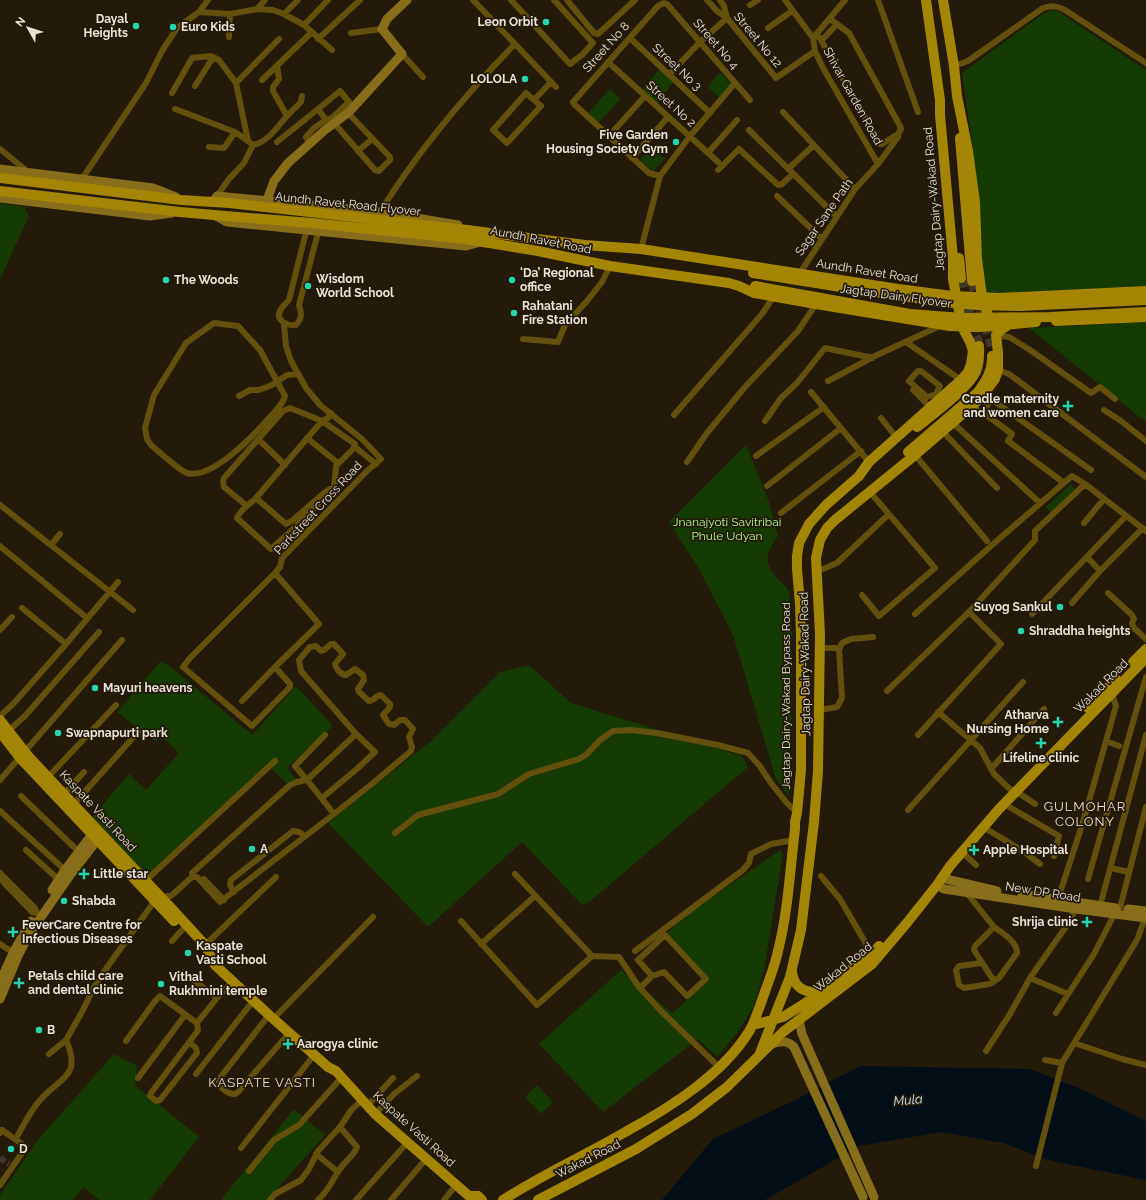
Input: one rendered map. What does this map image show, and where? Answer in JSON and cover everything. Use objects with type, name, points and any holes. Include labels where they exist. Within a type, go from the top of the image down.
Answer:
[{"type":"main road","name":"Jagtap Dairy-Wakad Road","points":[[926,0],[940,100],[940,116],[953,258],[957,279]]},
{"type":"main road","points":[[943,0],[954,66],[972,282]]},
{"type":"main road","points":[[957,96],[968,151],[974,202],[977,259],[982,297],[995,340],[998,370]]},
{"type":"main road","name":"Jagtap Dairy-Wakad Road","points":[[940,116],[946,134],[948,148],[957,279]]},
{"type":"main road","points":[[0,178],[181,200],[215,199]]},
{"type":"main road","points":[[0,192],[213,215]]},
{"type":"main road","name":"Aundh Ravet Road Flyover","points":[[215,199],[229,203],[481,237]]},
{"type":"main road","name":"Aundh Ravet Road Flyover","points":[[213,215],[466,235]]},
{"type":"main road","name":"Aundh Ravet Road","points":[[481,237],[641,249],[747,269]]},
{"type":"main road","name":"Aundh Ravet Road","points":[[481,237],[610,266],[631,268],[739,286]]},
{"type":"main road","name":"Aundh Ravet Road","points":[[585,245],[597,252],[648,256],[747,269],[800,273],[898,289],[954,296],[999,298],[1146,291]]},
{"type":"main road","name":"Jagtap Dairy Flyover","points":[[747,269],[847,288],[936,301],[977,305],[1020,306],[1146,300]]},
{"type":"main road","points":[[947,325],[957,279]]},
{"type":"main road","points":[[739,286],[754,293],[962,327],[995,340]]},
{"type":"main road","name":"Jagtap Dairy Flyover","points":[[739,286],[755,286],[910,314],[962,318],[1050,317],[1146,312]]},
{"type":"main road","points":[[859,476],[869,462],[930,407],[938,396],[961,380],[968,372],[973,351],[962,327],[954,296]]},
{"type":"main road","points":[[846,511],[857,496],[978,392],[985,383],[990,371],[995,340],[1010,324],[1146,317]]},
{"type":"main road","points":[[859,476],[971,380],[976,371],[979,346]]},
{"type":"main road","name":"Jagtap Dairy-Wakad Road","points":[[760,1053],[792,971],[801,930],[814,822],[818,771],[820,648],[816,558],[820,540],[827,528],[846,511],[972,407],[988,397],[998,370]]},
{"type":"main road","name":"Jagtap Dairy-Wakad Bypass Road","points":[[750,1029],[773,972],[779,950],[784,927],[797,813],[801,770],[801,635],[797,570],[799,543],[809,524],[826,505],[859,476]]},
{"type":"main road","points":[[801,635],[820,634]]},
{"type":"main road","name":"Wakad Road","points":[[503,1200],[548,1172],[626,1132],[688,1093],[719,1067],[737,1048],[750,1029],[782,1017],[804,1004],[818,992],[872,954],[1004,804],[1013,791],[1146,649]]},
{"type":"main road","name":"Wakad Road","points":[[538,1200],[636,1149],[692,1114],[727,1087],[760,1053],[798,1020],[872,964],[906,924],[967,836],[1112,694],[1146,658]]},
{"type":"main road","name":"Kaspate Vasti Road","points":[[0,720],[4,731],[23,755],[143,883],[161,899],[205,945],[211,955],[214,965],[252,1001],[314,1055],[328,1067],[336,1071],[376,1114],[469,1198],[478,1196],[482,1200]]},
{"type":"main road","name":"Kaspate Vasti Road","points":[[23,755],[48,777],[74,804],[97,834]]},
{"type":"main road","name":"Kaspate Vasti Road","points":[[161,899],[182,930],[201,949],[211,955]]},
{"type":"main road","points":[[792,971],[794,982],[800,988],[808,992],[818,992]]},
{"type":"main road","points":[[750,1029],[757,1036],[768,1032],[789,1028]]},
{"type":"street","points":[[82,179],[146,83],[162,51],[177,28],[199,12],[208,0]]},
{"type":"street","points":[[257,8],[265,0]]},
{"type":"street","points":[[284,14],[298,0]]},
{"type":"street","points":[[304,25],[328,0]]},
{"type":"street","points":[[318,39],[360,0]]},
{"type":"street","points":[[382,29],[386,19],[407,0]]},
{"type":"street","points":[[473,0],[554,84],[534,100]]},
{"type":"street","points":[[511,0],[570,64],[583,54],[593,43],[554,0]]},
{"type":"street","points":[[567,0],[594,33],[598,34],[635,0]]},
{"type":"street","name":"Street No 12","points":[[707,0],[717,11],[727,18],[776,78],[816,51]]},
{"type":"street","points":[[669,75],[700,42],[727,18],[724,6],[720,0]]},
{"type":"street","points":[[750,5],[758,0]]},
{"type":"street","points":[[785,0],[792,11],[815,36],[821,40],[880,144],[882,144],[898,134],[901,129],[900,126],[849,33],[830,18]]},
{"type":"street","name":"Shivar Garden Road","points":[[845,0],[815,36],[816,51],[822,66],[878,164]]},
{"type":"street","points":[[878,0],[918,112]]},
{"type":"street","name":"Street No 4","points":[[658,6],[663,1],[667,4],[750,100]]},
{"type":"street","name":"Street No 8","points":[[609,136],[574,104],[574,100],[658,6]]},
{"type":"street","points":[[954,66],[968,61],[1043,8],[1051,6],[1059,7],[1065,10],[1146,63]]},
{"type":"street","points":[[199,12],[230,14],[257,8],[273,10],[304,25],[332,50]]},
{"type":"street","points":[[768,28],[792,11]]},
{"type":"street","points":[[229,37],[230,14]]},
{"type":"street","points":[[821,40],[837,24]]},
{"type":"street","points":[[351,34],[382,29]]},
{"type":"street","points":[[382,29],[423,77]]},
{"type":"street","points":[[262,80],[312,32]]},
{"type":"street","name":"Street No 3","points":[[630,38],[710,113]]},
{"type":"street","points":[[236,83],[279,39]]},
{"type":"street","points":[[380,212],[396,186],[456,110],[491,69],[515,44]]},
{"type":"street","points":[[330,122],[348,113],[402,54]]},
{"type":"street","points":[[172,93],[192,58],[211,56],[219,60],[236,83],[248,141]]},
{"type":"street","points":[[195,86],[210,62],[215,58]]},
{"type":"street","name":"Street No 2","points":[[608,62],[718,162]]},
{"type":"street","points":[[277,66],[279,79],[273,87],[273,91],[287,116]]},
{"type":"street","points":[[641,249],[660,176],[690,136],[735,83]]},
{"type":"street","points":[[267,200],[274,181],[279,173],[349,102],[340,91],[277,142]]},
{"type":"street","points":[[526,92],[534,100],[541,106],[507,143],[493,130],[526,92]]},
{"type":"street","points":[[215,199],[229,179],[244,163],[253,145],[270,135],[301,102],[302,96]]},
{"type":"street","points":[[645,96],[609,136],[649,173],[660,176]]},
{"type":"street","points":[[175,109],[234,132],[253,145]]},
{"type":"street","points":[[318,109],[375,170],[379,171],[390,159],[348,113]]},
{"type":"street","points":[[783,112],[855,189]]},
{"type":"street","points":[[632,158],[668,117]]},
{"type":"street","points":[[708,153],[737,120]]},
{"type":"street","points":[[749,130],[836,216]]},
{"type":"street","points":[[209,147],[224,148],[234,132]]},
{"type":"street","name":"Sagar Sane Path","points":[[800,273],[855,189],[878,164],[898,137]]},
{"type":"street","points":[[358,151],[372,139]]},
{"type":"street","points":[[718,170],[739,148],[778,185],[782,184],[790,172],[814,144]]},
{"type":"street","points":[[0,149],[28,172]]},
{"type":"street","points":[[0,169],[153,188],[181,200]]},
{"type":"street","points":[[777,196],[822,239]]},
{"type":"street","points":[[0,198],[150,216],[180,212]]},
{"type":"street","points":[[213,215],[227,222],[466,246],[481,237],[465,226],[380,212],[267,200],[215,199]]},
{"type":"street","points":[[314,205],[289,300],[281,308],[279,313],[279,318],[284,324],[291,326],[296,325],[301,320],[299,305],[324,206]]},
{"type":"street","points":[[523,339],[558,342],[565,325],[602,282],[610,266]]},
{"type":"street","points":[[674,415],[762,314],[774,296]]},
{"type":"street","points":[[687,462],[712,427],[746,387],[798,331],[816,304]]},
{"type":"street","points":[[214,323],[238,326],[260,350],[278,382],[284,396],[283,402],[279,407],[246,443],[233,454],[218,465],[200,473],[186,473],[151,445],[147,439],[146,428],[154,395],[186,343],[214,323]]},
{"type":"street","points":[[284,324],[286,346],[297,374],[306,388],[320,405],[362,439],[378,462]]},
{"type":"street","points":[[828,381],[906,342],[934,330],[939,326],[947,325]]},
{"type":"street","points":[[995,340],[1003,336],[1009,337],[1091,393],[1100,388],[1115,399]]},
{"type":"street","points":[[906,342],[961,380]]},
{"type":"street","points":[[765,421],[781,398],[797,383],[825,348],[873,358]]},
{"type":"street","points":[[919,370],[940,386],[938,396],[928,398],[909,381],[919,370]]},
{"type":"street","points":[[998,370],[1009,374],[1146,477]]},
{"type":"street","points":[[239,396],[250,390],[259,390],[278,382],[287,375],[297,374]]},
{"type":"street","points":[[906,382],[930,407]]},
{"type":"street","points":[[811,392],[869,462]]},
{"type":"street","points":[[983,413],[988,397],[1091,470]]},
{"type":"street","points":[[756,456],[824,407]]},
{"type":"street","points":[[972,407],[1012,434],[1008,441],[1064,483]]},
{"type":"street","points":[[247,506],[224,487],[224,478],[286,409],[293,409],[322,421],[354,442],[355,447],[378,462]]},
{"type":"street","points":[[1104,410],[1146,441]]},
{"type":"street","points":[[328,411],[328,418],[322,421],[256,498],[238,514],[237,518],[271,549],[334,488],[335,469],[338,463],[355,447]]},
{"type":"street","points":[[882,418],[896,437]]},
{"type":"street","points":[[953,423],[1040,503]]},
{"type":"street","points":[[767,486],[841,428]]},
{"type":"street","points":[[943,432],[997,488]]},
{"type":"street","points":[[307,438],[338,463]]},
{"type":"street","points":[[258,439],[285,465]]},
{"type":"street","points":[[781,513],[861,451]]},
{"type":"street","points":[[914,456],[988,541]]},
{"type":"street","name":"Parkstreet Cross Road","points":[[275,573],[319,624],[275,667],[290,684],[290,687],[252,726],[183,667],[190,658],[275,573],[280,567],[282,558],[367,471],[378,462]]},
{"type":"street","points":[[915,614],[1072,476],[1085,484],[1145,530],[1100,572],[1072,603]]},
{"type":"street","points":[[887,691],[969,612],[1035,540],[1035,531],[1085,484]]},
{"type":"street","points":[[256,498],[286,524],[293,520],[325,492],[334,488]]},
{"type":"street","points":[[862,595],[879,616],[934,568],[870,492]]},
{"type":"street","points":[[1084,523],[1104,499]]},
{"type":"street","points":[[0,505],[132,610]]},
{"type":"street","points":[[816,572],[837,562],[889,514]]},
{"type":"street","points":[[1032,614],[1126,516]]},
{"type":"street","points":[[51,545],[60,534]]},
{"type":"street","points":[[0,546],[88,618]]},
{"type":"street","points":[[1087,557],[1100,572]]},
{"type":"street","points":[[0,716],[14,703],[66,644],[118,582]]},
{"type":"street","points":[[1108,593],[1132,615],[1134,619],[1132,623],[1133,627],[1146,639]]},
{"type":"street","points":[[22,608],[66,644]]},
{"type":"street","points":[[918,735],[1001,644],[969,612]]},
{"type":"street","points":[[0,630],[12,617]]},
{"type":"street","points":[[4,731],[24,717],[99,632]]},
{"type":"street","points":[[819,710],[837,707],[842,698],[839,650],[842,643],[851,639],[873,637]]},
{"type":"street","points":[[0,780],[122,640]]},
{"type":"street","points":[[161,899],[171,896],[192,877],[197,877],[220,902],[224,900],[373,784],[411,751],[412,747],[409,737],[413,732],[413,729],[405,720],[400,720],[394,725],[389,724],[383,718],[383,715],[390,707],[390,704],[381,695],[378,695],[372,701],[369,701],[359,692],[358,689],[364,678],[357,670],[353,670],[346,675],[342,674],[336,667],[336,664],[343,654],[334,644],[331,644],[321,651],[316,646],[310,647],[299,660],[301,672],[356,734],[375,752],[322,798]]},
{"type":"street","points":[[820,648],[840,648]]},
{"type":"street","points":[[242,701],[275,667]]},
{"type":"street","points":[[1088,880],[1146,677]]},
{"type":"street","points":[[908,810],[1023,682]]},
{"type":"street","points":[[1058,900],[1083,822],[1116,706],[1112,694]]},
{"type":"street","points":[[48,777],[116,705]]},
{"type":"street","points":[[991,769],[1044,709]]},
{"type":"street","points":[[938,712],[980,748],[991,769],[1013,791],[1035,804]]},
{"type":"street","points":[[395,833],[418,815],[498,794],[529,774],[579,759],[588,754],[600,740],[613,731],[630,730],[656,733],[718,745],[748,753],[759,765],[782,798],[797,813]]},
{"type":"street","points":[[74,804],[138,732]]},
{"type":"street","points":[[49,1054],[66,1040],[94,987],[108,966],[161,899],[290,785],[307,780],[356,734]]},
{"type":"street","points":[[325,735],[294,766],[334,814]]},
{"type":"street","points":[[1100,906],[1146,735]]},
{"type":"street","points":[[1106,741],[1119,746]]},
{"type":"street","points":[[143,883],[275,761]]},
{"type":"street","points":[[64,794],[84,772]]},
{"type":"street","points":[[21,796],[79,852]]},
{"type":"street","points":[[1004,804],[1059,836],[1054,856]]},
{"type":"street","points":[[1056,1013],[1094,954],[1117,911],[1146,807]]},
{"type":"street","points":[[0,811],[65,870]]},
{"type":"street","points":[[1083,822],[1091,822],[1100,819],[1105,820]]},
{"type":"street","points":[[983,828],[1022,851],[1040,864]]},
{"type":"street","points":[[234,892],[229,884],[231,880],[293,831],[299,832],[305,836]]},
{"type":"street","points":[[0,982],[65,870],[79,852],[97,834]]},
{"type":"street","points":[[39,915],[71,874],[97,834]]},
{"type":"street","points":[[635,951],[743,870],[749,863],[751,854],[771,844],[794,840]]},
{"type":"street","points":[[26,850],[59,880]]},
{"type":"street","points":[[962,852],[976,865]]},
{"type":"street","points":[[1111,868],[1129,872]]},
{"type":"street","points":[[192,873],[198,872],[224,900]]},
{"type":"street","points":[[515,874],[592,956]]},
{"type":"street","points":[[821,876],[840,899],[872,954]]},
{"type":"street","points":[[205,945],[276,877]]},
{"type":"street","points":[[2,878],[35,908],[39,915]]},
{"type":"street","name":"New DP Road","points":[[936,880],[944,889],[1076,909],[1117,911],[1146,915]]},
{"type":"street","name":"New DP Road","points":[[936,880],[990,890],[1100,906],[1117,911]]},
{"type":"street","points":[[966,892],[994,927],[1017,948],[1017,953],[999,978],[990,984],[964,988],[959,985],[956,970],[959,966],[982,963]]},
{"type":"street","points":[[481,944],[535,896]]},
{"type":"street","points":[[986,1051],[1010,1014],[1030,978],[1065,928],[1076,909]]},
{"type":"street","points":[[1036,1166],[1062,1063],[1137,940],[1146,915]]},
{"type":"street","points":[[289,1033],[238,1092],[235,1094],[229,1094],[220,1087],[219,1079],[271,1017],[373,917]]},
{"type":"street","points":[[461,921],[537,1005],[592,956],[619,957],[640,988],[663,1013],[719,1067]]},
{"type":"street","points":[[994,927],[974,950],[992,978],[996,980]]},
{"type":"street","points":[[172,941],[182,930]]},
{"type":"street","points":[[640,988],[652,976],[664,972],[687,996],[706,979],[665,935],[638,960],[652,976]]},
{"type":"street","points":[[0,944],[16,954]]},
{"type":"street","points":[[0,999],[16,954]]},
{"type":"street","points":[[184,973],[217,998]]},
{"type":"street","points":[[1030,978],[1068,994]]},
{"type":"street","points":[[197,1023],[232,982]]},
{"type":"street","points":[[126,1041],[158,997],[162,997],[197,1023],[198,1030],[189,1042],[151,1093],[150,1096],[156,1101],[160,1100],[197,1053],[196,1048],[189,1042]]},
{"type":"street","points":[[196,1074],[252,1001]]},
{"type":"street","points":[[138,1078],[185,1014]]},
{"type":"street","points":[[798,1020],[802,1034],[874,1197]]},
{"type":"street","points":[[18,1135],[34,1107],[43,1097],[62,1082],[68,1074],[72,1056],[66,1040]]},
{"type":"street","points":[[769,1045],[782,1042],[789,1043],[794,1047],[863,1197]]},
{"type":"street","points":[[1074,1043],[1122,1059],[1146,1065]]},
{"type":"street","points":[[241,1148],[314,1055]]},
{"type":"street","points":[[1045,1060],[1062,1063]]},
{"type":"street","points":[[376,1114],[394,1094],[417,1076]]},
{"type":"street","points":[[249,1171],[274,1140],[299,1125],[342,1077]]},
{"type":"street","points":[[270,1200],[276,1194],[301,1180],[321,1147],[340,1127],[351,1110],[365,1103],[393,1078]]},
{"type":"street","points":[[318,1200],[324,1194],[338,1172],[353,1155],[357,1147],[340,1127]]},
{"type":"street","points":[[0,1133],[2,1130],[26,1147],[11,1165],[0,1185]]},
{"type":"street","points":[[356,1200],[407,1143]]},
{"type":"street","points":[[316,1154],[338,1172]]},
{"type":"street","points":[[391,1200],[426,1159]]},
{"type":"street","points":[[444,1200],[456,1185]]},
{"type":"green space","points":[[1053,10],[1059,12],[1146,70],[1146,286],[986,294],[981,258],[971,136],[962,73],[1044,13]]},
{"type":"green space","points":[[660,68],[674,81],[657,104],[642,90]]},
{"type":"green space","points":[[720,72],[732,85],[721,99],[708,87]]},
{"type":"green space","points":[[610,89],[621,99],[598,123],[588,113]]},
{"type":"green space","points":[[651,146],[665,159],[653,171],[640,160]]},
{"type":"green space","points":[[0,203],[26,207],[25,210],[29,216],[0,279]]},
{"type":"green space","points":[[1146,322],[1146,422],[1029,328]]},
{"type":"green space","name":"Jnanajyoti Savitribai Phule Udyan","points":[[746,445],[769,502],[778,536],[768,555],[769,565],[776,577],[788,589],[790,600],[792,626],[792,677],[789,797],[776,779],[733,635],[700,571],[669,522]]},
{"type":"green space","points":[[1071,484],[1075,489],[1051,512],[1046,507]]},
{"type":"green space","points":[[161,661],[172,668],[252,735],[296,686],[333,726],[287,768],[296,779],[289,785],[268,766],[147,875],[93,817],[129,774],[146,790],[179,753],[161,736],[156,742],[117,712]]},
{"type":"green space","points":[[529,665],[571,703],[742,756],[748,767],[588,903],[582,905],[522,842],[428,927],[328,823],[431,741],[500,672]]},
{"type":"green space","points":[[780,850],[783,853],[764,970],[753,1008],[737,1033],[717,1057],[698,1039],[603,1112],[539,1044],[621,970],[672,1013],[710,980],[667,933],[688,914]]},
{"type":"green space","points":[[114,1054],[137,1066],[135,1085],[199,1137],[150,1200],[100,1200],[83,1187],[73,1200],[0,1200],[0,1195],[37,1141]]},
{"type":"green space","points":[[537,1085],[553,1102],[541,1114],[525,1097]]},
{"type":"green space","points":[[294,1109],[325,1135],[267,1200],[221,1200]]},
{"type":"water","name":"Mula","points":[[860,1066],[1029,1069],[1077,1087],[1146,1121],[1146,1180],[1052,1161],[1003,1143],[941,1132],[859,1146],[765,1200],[662,1200],[713,1139],[795,1100]]},
{"type":"tunnel","points":[[961,278],[967,306],[979,346]]},
{"type":"tunnel","points":[[972,281],[992,346]]},
{"type":"tunnel","points":[[0,1158],[9,1164]]},
{"type":"place","name":"Leon Orbit","points":[[546,22]]},
{"type":"place","name":"Dayal Heights","points":[[136,26]]},
{"type":"place","name":"Euro Kids","points":[[173,27]]},
{"type":"place","name":"LOLOLA","points":[[525,79]]},
{"type":"place","name":"Five Garden Housing Society Gym","points":[[676,142]]},
{"type":"place","name":"The Woods","points":[[166,280]]},
{"type":"place","name":"‘Da’ Regional office","points":[[512,280]]},
{"type":"place","name":"Wisdom World School","points":[[308,286]]},
{"type":"place","name":"Rahatani Fire Station","points":[[514,313]]},
{"type":"place","name":"Cradle maternity and women care","points":[[1068,406]]},
{"type":"place","name":"Suyog Sankul","points":[[1060,607]]},
{"type":"place","name":"Shraddha heights","points":[[1021,631]]},
{"type":"place","name":"Mayuri heavens","points":[[95,688]]},
{"type":"place","name":"Atharva Nursing Home","points":[[1058,722]]},
{"type":"place","name":"Swapnapurti park","points":[[58,733]]},
{"type":"place","name":"Lifeline clinic","points":[[1041,743]]},
{"type":"place","name":"A","points":[[252,849]]},
{"type":"place","name":"Apple Hospital","points":[[974,850]]},
{"type":"place","name":"Little star","points":[[84,874]]},
{"type":"place","name":"Shabda","points":[[64,901]]},
{"type":"place","name":"Shrija clinic","points":[[1087,922]]},
{"type":"place","name":"FeverCare Centre for Infectious Diseases","points":[[13,932]]},
{"type":"place","name":"Kaspate Vasti School","points":[[188,953]]},
{"type":"place","name":"Petals child care and dental clinic","points":[[19,983]]},
{"type":"place","name":"Vithal Rukhmini temple","points":[[161,984]]},
{"type":"place","name":"B","points":[[39,1030]]},
{"type":"place","name":"Aarogya clinic","points":[[288,1044]]},
{"type":"place","name":"D","points":[[11,1149]]},
{"type":"district","name":"GULMOHAR COLONY","points":[[1085,814]]},
{"type":"district","name":"KASPATE VASTI","points":[[262,1082]]}]
